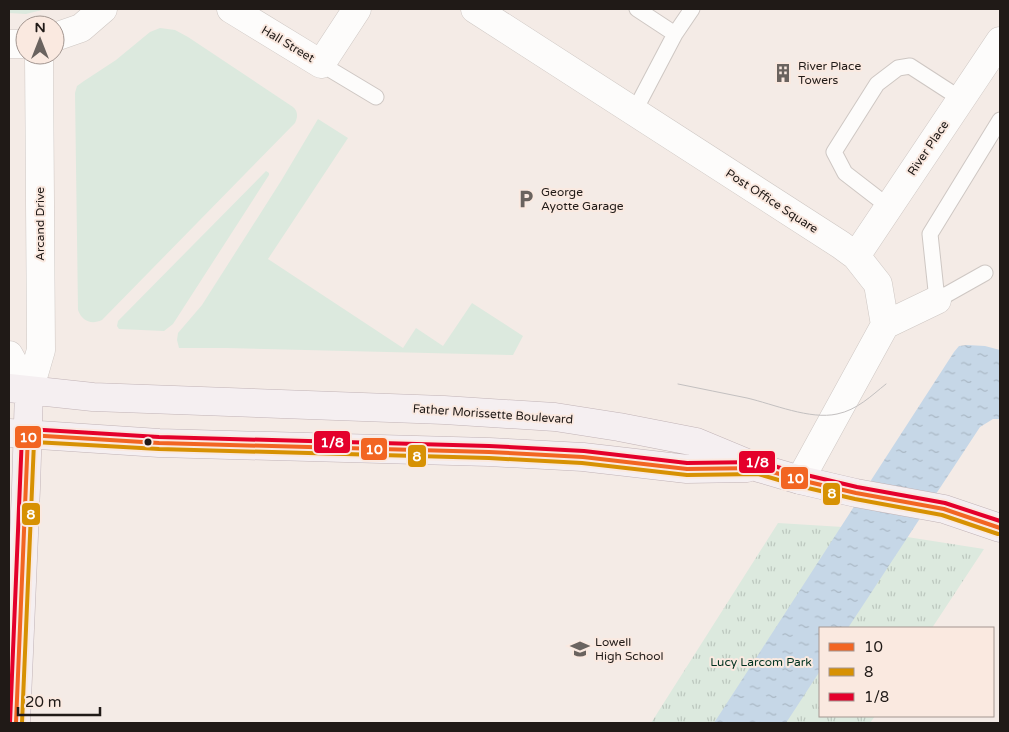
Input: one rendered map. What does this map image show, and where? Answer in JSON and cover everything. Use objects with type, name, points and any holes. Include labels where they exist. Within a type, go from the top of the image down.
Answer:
[{"type":"main road","name":"Arcand Drive","points":[[16,723],[19,390]]},
{"type":"main road","name":"Father Morissette Boulevard","points":[[19,390],[93,397],[555,416],[619,426],[696,442],[759,468]]},
{"type":"main road","points":[[19,434],[159,443],[489,452],[583,457],[687,469],[759,468],[856,493],[997,521]]},
{"type":"street","points":[[65,34],[81,28],[103,9]]},
{"type":"street","name":"Hall Street","points":[[231,9],[321,64]]},
{"type":"street","points":[[321,64],[357,9]]},
{"type":"street","name":"Post Office Square","points":[[475,9],[841,244],[856,256],[878,284],[885,325]]},
{"type":"street","name":"River Place","points":[[856,256],[1000,41]]},
{"type":"street","name":"Arcand Drive","points":[[19,390],[41,350],[39,65]]},
{"type":"street","points":[[800,480],[885,325],[937,300]]},
{"type":"street","points":[[9,355],[19,390]]},
{"type":"lane","points":[[638,9],[675,34]]},
{"type":"lane","points":[[634,112],[675,34],[692,9]]},
{"type":"lane","points":[[321,64],[376,97]]},
{"type":"lane","points":[[889,207],[845,173],[834,152],[877,84],[898,68],[910,66],[961,99]]},
{"type":"lane","points":[[985,273],[937,300],[930,234],[964,192],[1000,120]]},
{"type":"green space","points":[[9,9],[46,9],[26,14],[9,13]]},
{"type":"green space","points":[[160,28],[175,30],[188,37],[293,107],[297,112],[297,119],[102,320],[91,322],[84,319],[78,310],[75,93],[77,86],[116,60],[150,32]]},
{"type":"green space","points":[[318,119],[348,138],[268,259],[403,348],[416,328],[443,346],[472,303],[523,336],[513,355],[179,348],[178,333],[202,305]]},
{"type":"green space","points":[[266,171],[269,175],[173,324],[164,331],[119,329],[117,326],[118,321]]},
{"type":"green space","name":"Lucy Larcom Park","points":[[778,523],[843,527],[984,549],[933,627],[819,627],[819,717],[874,717],[870,723],[651,723]]},
{"type":"water","points":[[959,346],[985,346],[1000,350],[1000,419],[993,419],[980,427],[849,627],[819,627],[819,673],[786,723],[714,723],[954,352]]},
{"type":"tram line","points":[[678,384],[747,398],[815,415],[837,414],[851,409],[886,384]]},
{"type":"transit line","name":"1/8","points":[[10,723],[22,435],[23,431],[27,429],[159,437],[489,446],[584,451],[687,463],[760,462],[857,487],[945,503],[1000,521]]},
{"type":"transit line","name":"10","points":[[16,723],[28,435],[159,443],[489,452],[583,457],[687,469],[759,468],[856,493],[944,509],[1000,528]]},
{"type":"transit line","name":"8","points":[[22,723],[34,442],[159,449],[489,458],[582,463],[687,475],[758,474],[855,499],[942,515],[998,534]]},
{"type":"place","name":"River Place Towers","points":[[783,73]]},
{"type":"place","name":"George Ayotte Garage","points":[[526,199]]},
{"type":"place","name":"Lowell High School","points":[[580,649]]}]
